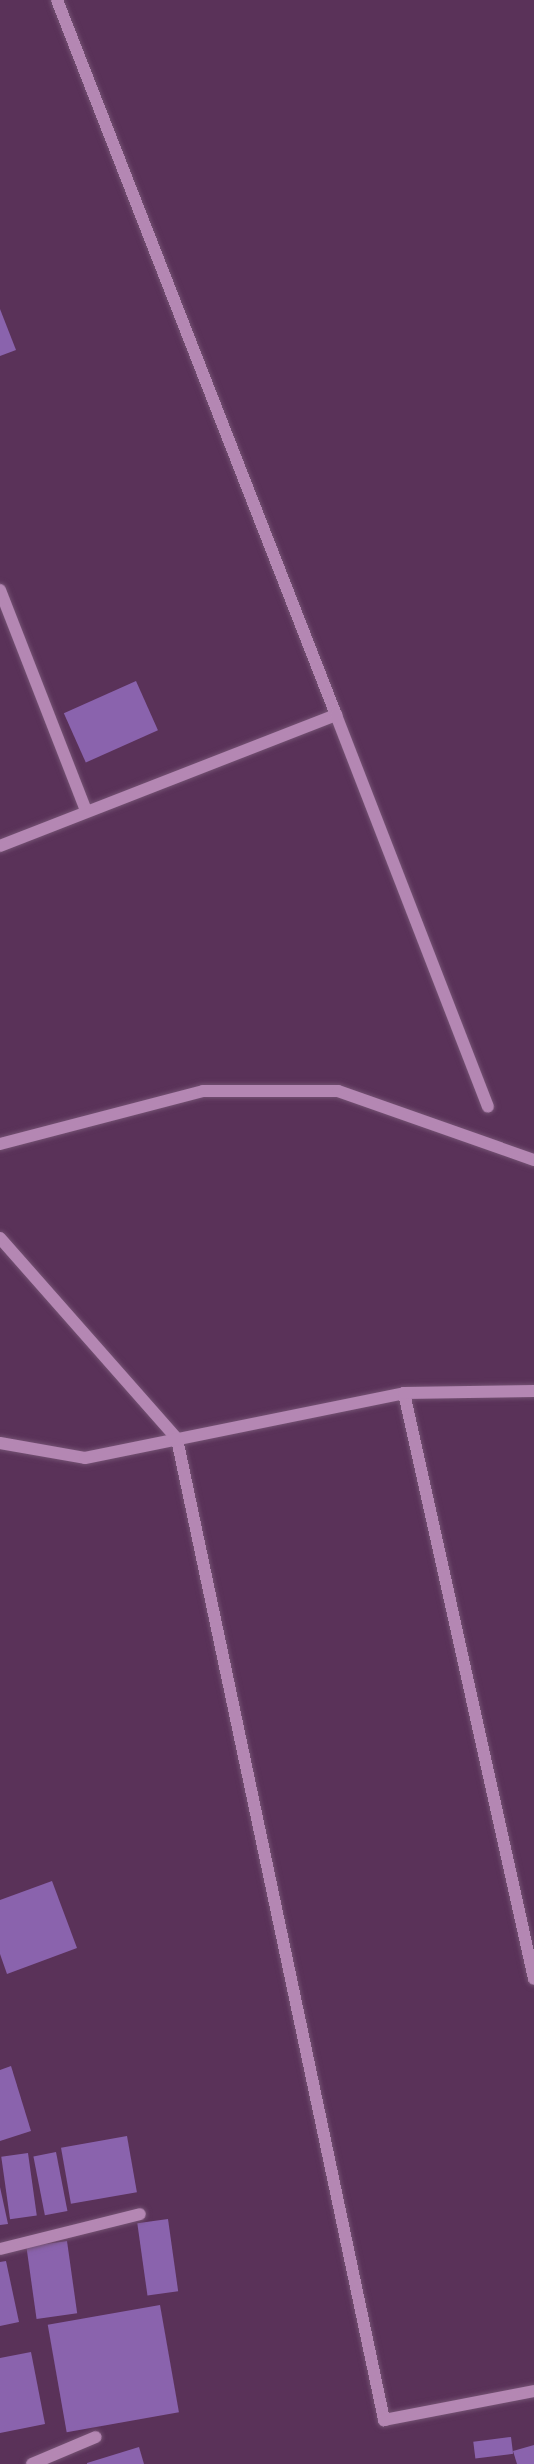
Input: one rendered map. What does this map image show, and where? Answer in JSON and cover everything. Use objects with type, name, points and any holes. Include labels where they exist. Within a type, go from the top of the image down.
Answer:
[{"type":"street","points":[[57,0],[488,1107]]},
{"type":"street","points":[[0,590],[86,811]]},
{"type":"street","points":[[0,846],[335,715]]},
{"type":"street","points":[[0,1144],[203,1091],[338,1091],[534,1160]]},
{"type":"street","points":[[0,1238],[177,1439],[384,2420],[534,2391]]},
{"type":"street","points":[[0,1443],[85,1458],[404,1393],[534,1391]]},
{"type":"street","points":[[404,1393],[533,1974]]},
{"type":"street","points":[[0,2249],[140,2214]]},
{"type":"street","points":[[32,2464],[96,2437]]},
{"type":"building","points":[[0,309],[16,350],[0,356]]},
{"type":"building","points":[[136,681],[158,730],[86,762],[64,713]]},
{"type":"building","points":[[52,1881],[77,1948],[7,1974],[0,1954],[0,1900]]},
{"type":"building","points":[[11,2066],[31,2131],[0,2141],[0,2070]]},
{"type":"building","points":[[127,2136],[137,2192],[71,2204],[61,2148]]},
{"type":"building","points":[[56,2152],[67,2211],[45,2215],[33,2156]]},
{"type":"building","points":[[28,2153],[37,2215],[10,2219],[1,2157]]},
{"type":"building","points":[[0,2187],[8,2224],[0,2225]]},
{"type":"building","points":[[168,2219],[178,2291],[147,2296],[137,2223]]},
{"type":"building","points":[[67,2241],[77,2313],[37,2319],[26,2247]]},
{"type":"building","points":[[6,2261],[19,2322],[0,2326],[0,2262]]},
{"type":"building","points":[[160,2305],[179,2412],[67,2432],[48,2325]]},
{"type":"building","points":[[31,2352],[45,2424],[0,2433],[0,2358]]},
{"type":"building","points":[[511,2437],[513,2454],[475,2459],[473,2442]]},
{"type":"building","points":[[534,2445],[534,2464],[517,2464],[513,2451]]},
{"type":"building","points":[[139,2447],[144,2464],[87,2464],[87,2463]]}]
